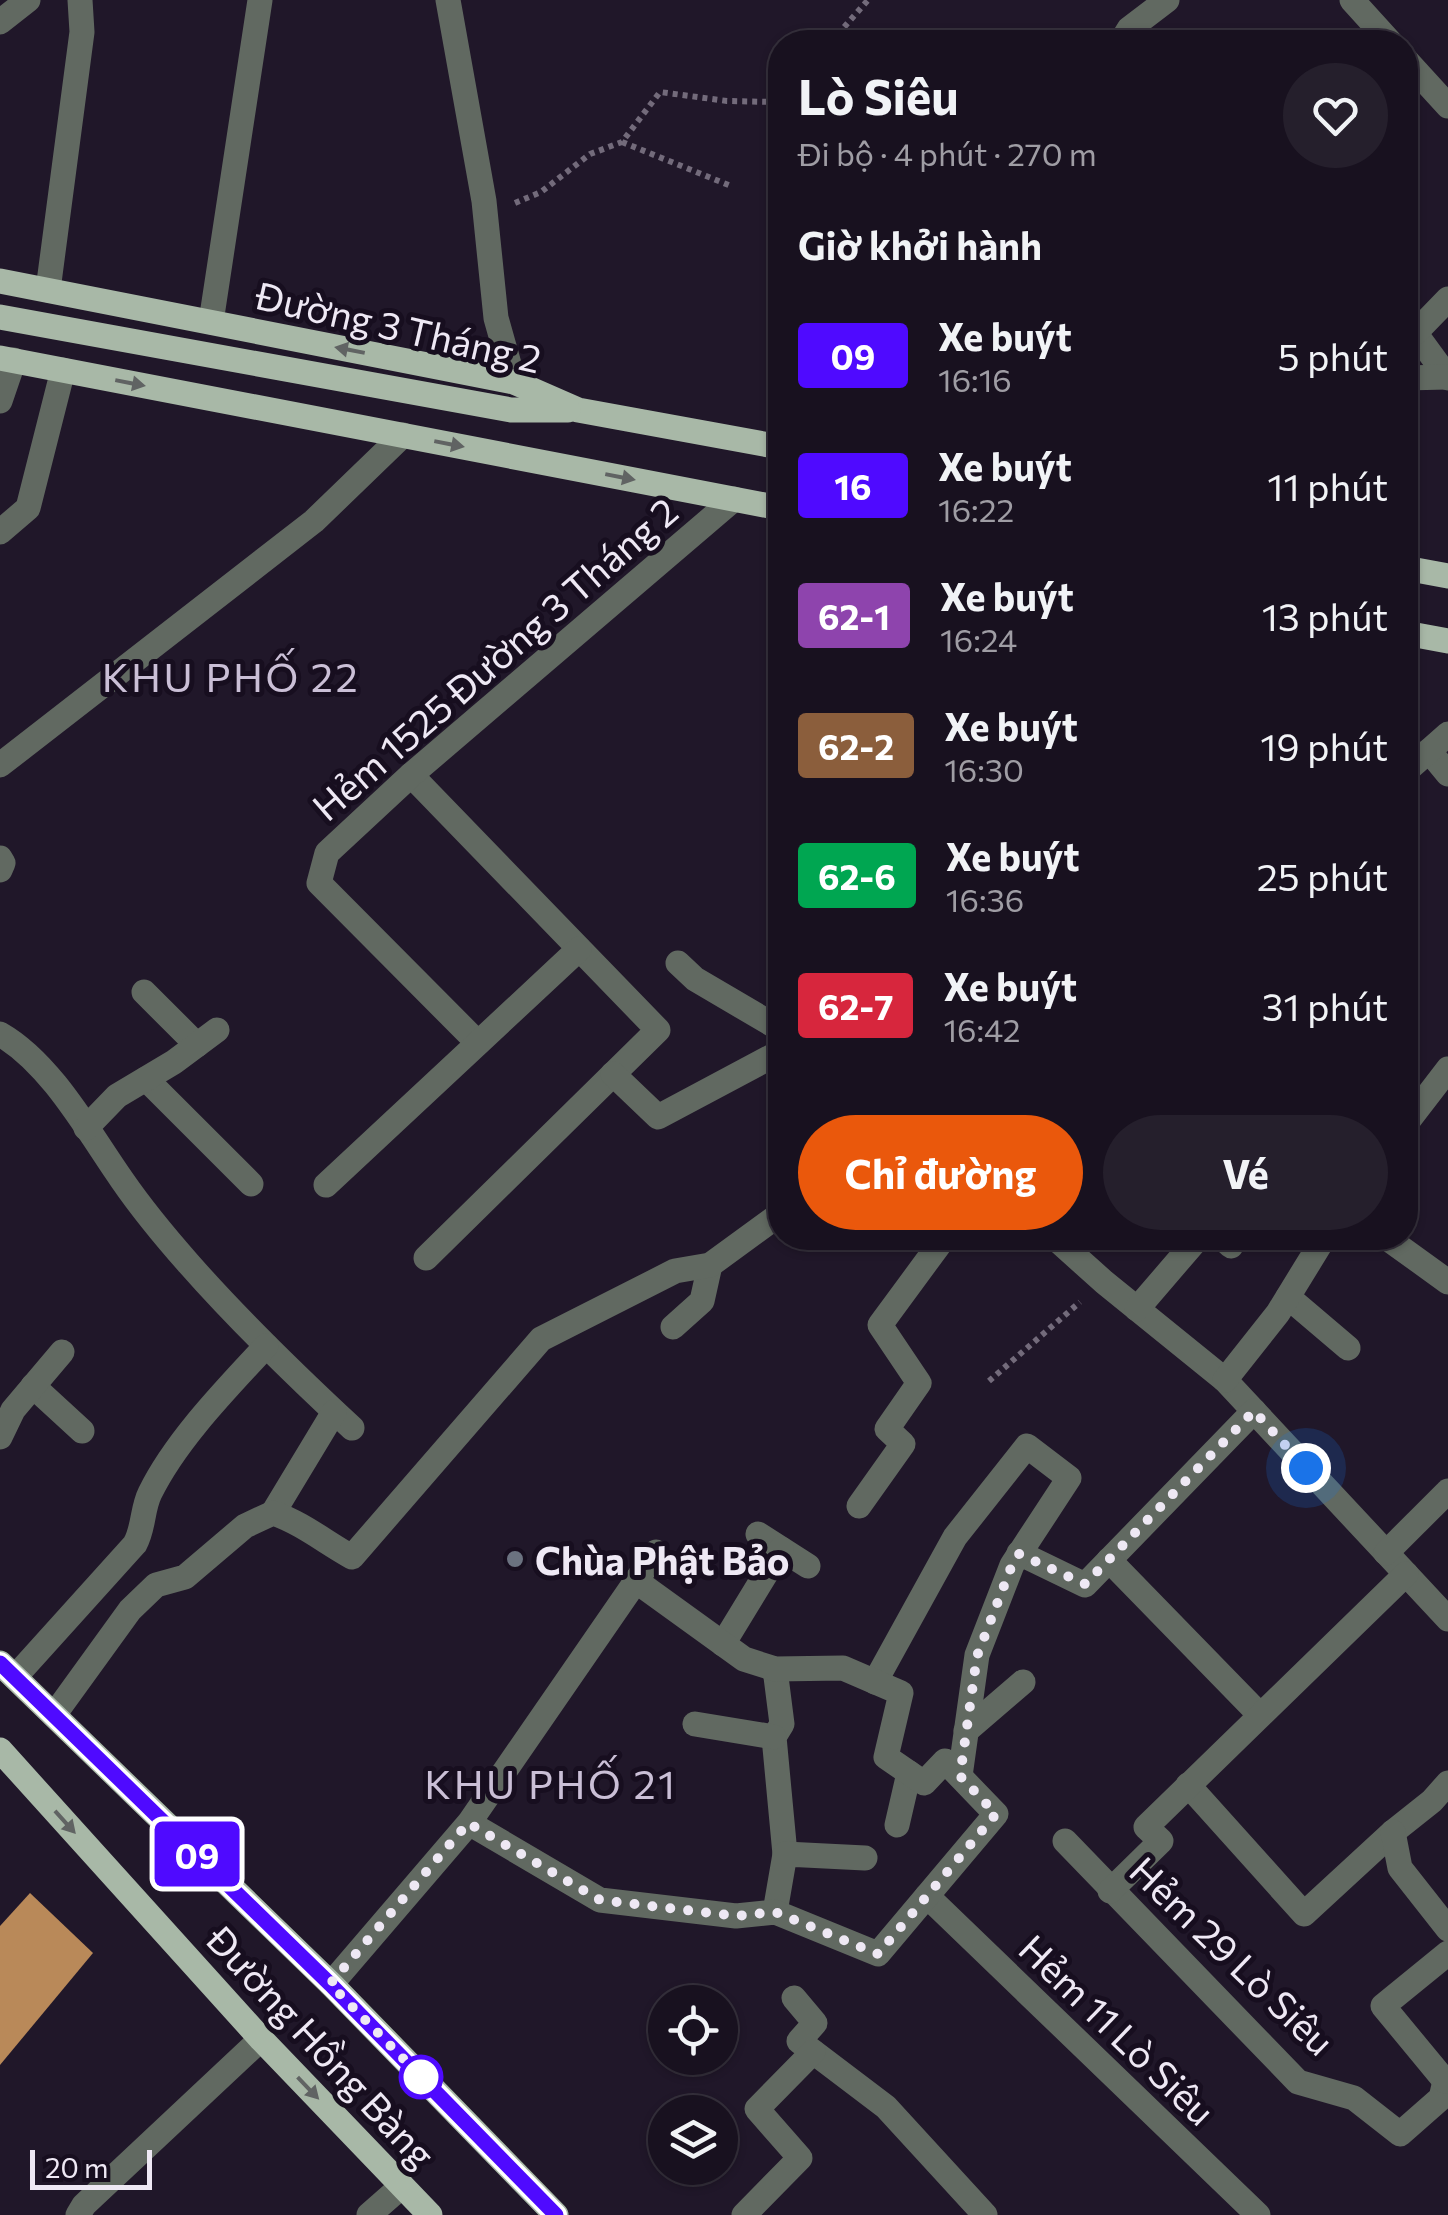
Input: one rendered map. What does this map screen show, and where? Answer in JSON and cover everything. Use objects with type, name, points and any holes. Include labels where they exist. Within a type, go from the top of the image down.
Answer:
[{"type":"main road","name":"Đường 3 Tháng 2","points":[[0,281],[514,382],[578,410],[768,445]]},
{"type":"main road","points":[[0,317],[512,410],[578,410]]},
{"type":"main road","points":[[7,359],[768,505]]},
{"type":"main road","points":[[1418,570],[1448,576]]},
{"type":"main road","points":[[1418,636],[1448,642]]},
{"type":"main road","name":"Đường Hồng Bàng","points":[[7,1670],[330,1984],[556,2215]]},
{"type":"main road","name":"Đường Hồng Bàng","points":[[0,1750],[261,2039],[430,2215]]},
{"type":"street","points":[[0,22],[28,0]]},
{"type":"street","points":[[48,290],[82,32],[80,0]]},
{"type":"street","points":[[211,322],[260,0]]},
{"type":"street","points":[[448,0],[486,216],[496,318],[514,382]]},
{"type":"street","points":[[1139,30],[1167,0]]},
{"type":"street","points":[[1352,0],[1379,30]]},
{"type":"street","points":[[1418,73],[1448,106]]},
{"type":"street","points":[[1418,320],[1448,299]]},
{"type":"street","points":[[1418,336],[1448,378]]},
{"type":"street","points":[[0,402],[7,359]]},
{"type":"street","points":[[0,532],[28,508],[63,370]]},
{"type":"street","points":[[1418,378],[1448,378]]},
{"type":"street","points":[[0,765],[314,521],[403,435]]},
{"type":"street","name":"Hẻm 1525 Đường 3 Tháng 2","points":[[478,1043],[319,883],[327,853],[411,775],[734,498]]},
{"type":"street","points":[[1418,761],[1438,743],[1448,774]]},
{"type":"street","points":[[411,775],[658,1030],[426,1258]]},
{"type":"street","points":[[0,858],[0,870]]},
{"type":"street","points":[[326,1185],[579,949]]},
{"type":"street","points":[[678,963],[696,979],[768,1022]]},
{"type":"street","points":[[86,1128],[118,1096],[207,1037],[144,992]]},
{"type":"street","points":[[0,1034],[18,1044],[189,1264],[343,1420],[273,1512],[246,1526],[186,1577],[156,1585],[130,1610],[54,1715]]},
{"type":"street","points":[[613,1074],[658,1117],[768,1058]]},
{"type":"street","points":[[1418,1090],[1448,1069]]},
{"type":"street","points":[[146,1079],[251,1184]]},
{"type":"street","points":[[273,1512],[300,1522],[352,1557],[541,1340],[675,1271],[710,1265],[768,1223]]},
{"type":"street","points":[[859,1506],[903,1444],[887,1428],[919,1383],[880,1325],[935,1250]]},
{"type":"street","points":[[1068,1250],[1225,1380],[1406,1574],[1443,1604]]},
{"type":"street","points":[[1137,1309],[1188,1250]]},
{"type":"street","points":[[1225,1380],[1288,1297],[1317,1250]]},
{"type":"street","points":[[1404,1250],[1448,1282]]},
{"type":"street","points":[[674,1326],[702,1300],[710,1265]]},
{"type":"street","points":[[1288,1297],[1348,1348]]},
{"type":"street","points":[[7,1670],[135,1544],[144,1528],[149,1496],[204,1413],[266,1346]]},
{"type":"street","points":[[0,1437],[13,1410],[62,1352]]},
{"type":"street","points":[[33,1386],[82,1431]]},
{"type":"street","points":[[1019,1554],[1085,1584],[1254,1411]]},
{"type":"street","points":[[875,1682],[955,1536],[1027,1446],[1069,1478],[1012,1565],[977,1656],[960,1776]]},
{"type":"street","points":[[1386,1553],[1448,1491]]},
{"type":"street","points":[[758,1534],[808,1566]]},
{"type":"street","points":[[723,1644],[780,1548]]},
{"type":"street","points":[[330,1984],[468,1823],[656,1552]]},
{"type":"street","points":[[1109,1560],[1260,1715]]},
{"type":"street","points":[[1110,1891],[1161,1841],[1146,1827],[1406,1574]]},
{"type":"street","points":[[468,1823],[600,1900],[736,1916],[775,1912],[878,1954],[996,1814],[945,1761],[924,1783],[886,1757],[901,1692],[843,1668],[775,1668],[744,1659],[636,1581]]},
{"type":"street","points":[[775,1668],[782,1724],[774,1737],[785,1854],[775,1912]]},
{"type":"street","points":[[966,1731],[1023,1682]]},
{"type":"street","points":[[694,1724],[774,1737]]},
{"type":"street","points":[[897,1825],[909,1773]]},
{"type":"street","points":[[1188,1786],[1304,1914],[1448,1783]]},
{"type":"street","points":[[1393,1832],[1400,1868],[1448,1929]]},
{"type":"street","name":"Hẻm 29 Lò Siêu","points":[[1065,1841],[1298,2082],[1354,2098],[1400,2134],[1441,2098],[1446,2080]]},
{"type":"street","points":[[785,1854],[865,1858]]},
{"type":"street","name":"Hẻm 11 Lò Siêu","points":[[926,1896],[1258,2215]]},
{"type":"street","points":[[1446,2080],[1383,2006],[1448,1953]]},
{"type":"street","points":[[794,1998],[815,2022],[798,2041],[886,2107],[986,2215]]},
{"type":"street","points":[[78,2215],[84,2205],[261,2039]]},
{"type":"street","points":[[744,2215],[800,2158],[756,2110],[813,2052]]},
{"type":"street","points":[[370,2215],[402,2186]]},
{"type":"path","points":[[842,30],[868,0]]},
{"type":"path","points":[[486,216],[541,192],[590,154],[622,142],[660,92],[768,101]]},
{"type":"path","points":[[622,142],[731,186]]},
{"type":"path","points":[[988,1380],[1104,1282]]},
{"type":"building","points":[[30,1893],[93,1953],[0,2065],[0,1926]]},
{"type":"bus line","name":"09","points":[[0,1663],[330,1984],[556,2215]]},
{"type":"place","name":"Chùa Phật Bảo","points":[[515,1559]]},
{"type":"district","name":"KHU PHỐ 22","points":[[231,675]]},
{"type":"district","name":"KHU PHỐ 21","points":[[551,1782]]},
{"type":"route","points":[[421,2077],[431,2087],[330,1984],[468,1823],[600,1900],[736,1916],[775,1912],[878,1954],[996,1814],[960,1776],[977,1656],[1019,1554],[1085,1584],[1254,1411],[1306,1468]]}]
